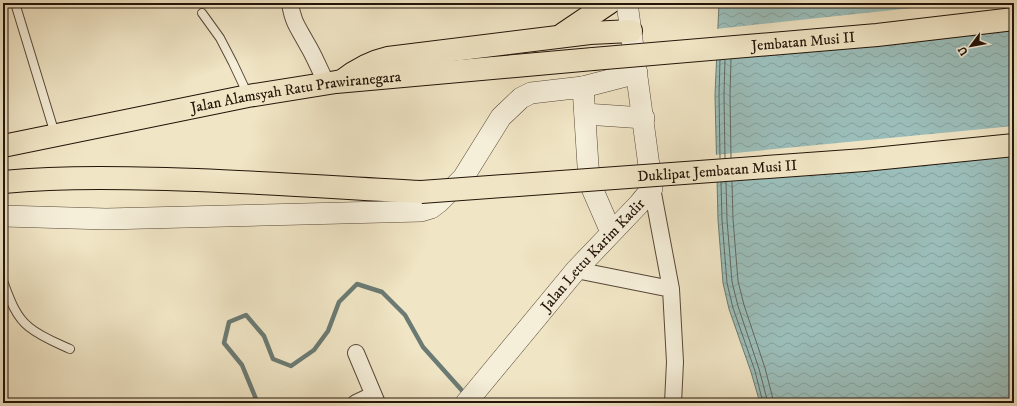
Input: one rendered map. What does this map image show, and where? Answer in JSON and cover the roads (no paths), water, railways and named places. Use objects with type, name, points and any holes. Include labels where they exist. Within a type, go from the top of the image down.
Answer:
[{"type":"highway","points":[[558,37],[608,3]]},
{"type":"highway","name":"Jembatan Musi II","points":[[593,59],[877,35],[1014,19]]},
{"type":"highway","points":[[334,83],[368,64],[388,58],[590,33],[631,31]]},
{"type":"highway","name":"Jalan Alamsyah Ratu Prawiranegara","points":[[3,146],[248,96],[334,83],[593,59]]},
{"type":"highway","name":"Duklipat Jembatan Musi II","points":[[3,182],[42,178],[146,178],[421,192],[864,160],[1014,145]]},
{"type":"street","points":[[290,3],[296,26],[334,83]]},
{"type":"street","name":"Jalan Lettu Karim Kadir","points":[[471,397],[576,270],[639,204],[652,188],[628,3]]},
{"type":"street","points":[[3,216],[106,219],[421,210],[431,208],[463,178],[502,117],[521,98],[531,93],[583,88],[636,66]]},
{"type":"street","points":[[583,88],[588,166],[591,186],[611,232]]},
{"type":"street","points":[[585,114],[644,118]]},
{"type":"street","points":[[652,188],[671,289],[675,362],[673,403]]},
{"type":"street","points":[[576,270],[671,289]]},
{"type":"street","points":[[356,353],[375,399],[356,403]]},
{"type":"lane","points":[[15,3],[55,135]]},
{"type":"lane","points":[[202,13],[220,38],[248,96]]},
{"type":"lane","points":[[3,281],[14,307],[28,326],[37,333],[70,350]]},
{"type":"water","points":[[719,3],[1014,3],[1014,403],[760,403],[729,309],[723,283],[718,220],[715,95]]},
{"type":"waterway","points":[[255,403],[256,399],[242,365],[224,343],[229,322],[246,315],[264,336],[273,359],[291,366],[314,350],[328,331],[339,302],[357,284],[382,292],[405,315],[423,347],[466,395]]},
{"type":"waterway","points":[[104,403],[111,401],[115,403]]}]
